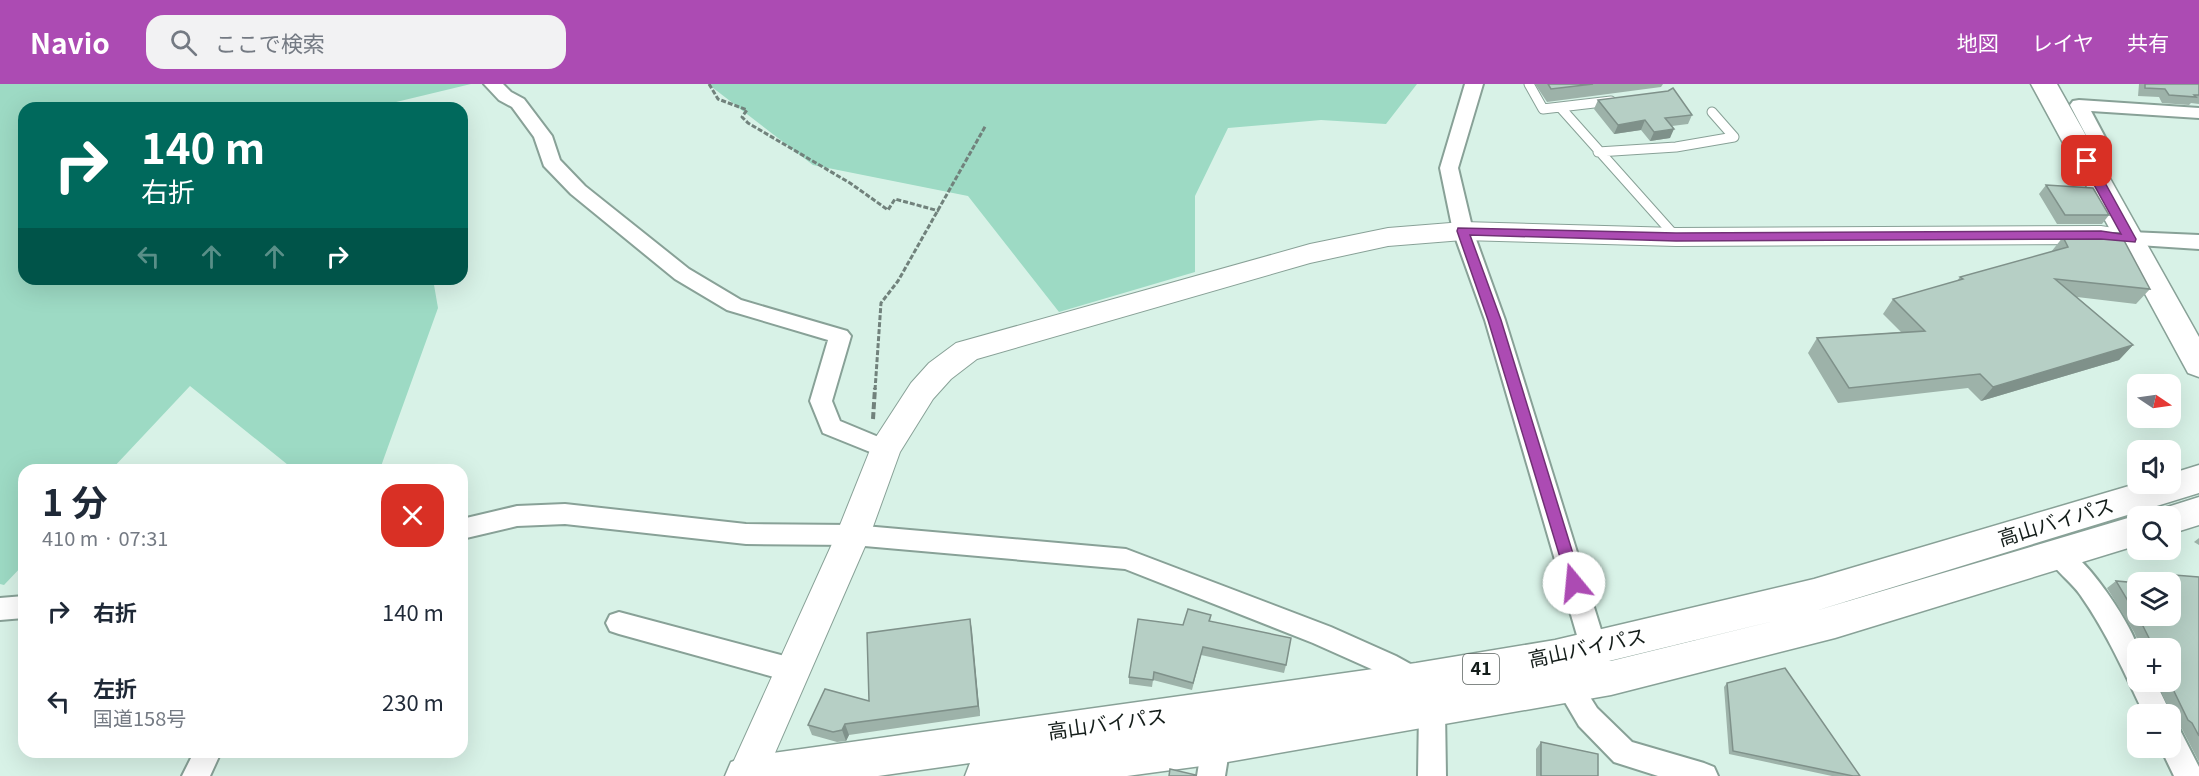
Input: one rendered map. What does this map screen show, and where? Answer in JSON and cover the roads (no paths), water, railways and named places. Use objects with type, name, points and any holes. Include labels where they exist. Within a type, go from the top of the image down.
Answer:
[{"type":"highway","points":[[2044,84],[2199,365]]},
{"type":"highway","name":"高山バイパス","points":[[985,776],[1213,761],[1424,695],[1594,649],[1814,595],[2199,479]]},
{"type":"highway","points":[[2181,517],[2199,511]]},
{"type":"highway","name":"高山バイパス","points":[[746,776],[1424,695],[1569,687],[1835,622],[2127,533]]},
{"type":"street","points":[[493,84],[505,96],[518,103],[543,136],[551,162],[578,190],[682,274],[734,305],[840,336],[821,401],[831,427],[878,446]]},
{"type":"street","points":[[1474,84],[1449,168],[1462,231],[1495,320],[1594,649]]},
{"type":"street","points":[[2076,142],[2099,143],[2079,105],[2199,113]]},
{"type":"street","points":[[746,776],[853,535],[878,446],[940,370],[968,351],[1310,254],[1388,237],[1462,231],[1676,237],[2101,235],[2130,239],[2199,242]]},
{"type":"street","points":[[468,528],[517,516],[565,514],[746,534],[853,535],[1126,559],[1322,635],[1387,664],[1424,695],[1432,776]]},
{"type":"street","points":[[2058,554],[2094,594],[2127,651]]},
{"type":"street","points":[[0,609],[18,608]]},
{"type":"street","points":[[620,623],[792,670]]},
{"type":"street","points":[[1569,687],[1588,717],[1624,753],[1704,776]]},
{"type":"street","points":[[196,776],[205,758]]},
{"type":"street","points":[[2180,758],[2189,776]]},
{"type":"lane","points":[[1528,84],[1543,108],[1617,100]]},
{"type":"lane","points":[[1560,107],[1676,237]]},
{"type":"lane","points":[[1598,152],[1676,147],[1734,137],[1712,112]]}]
